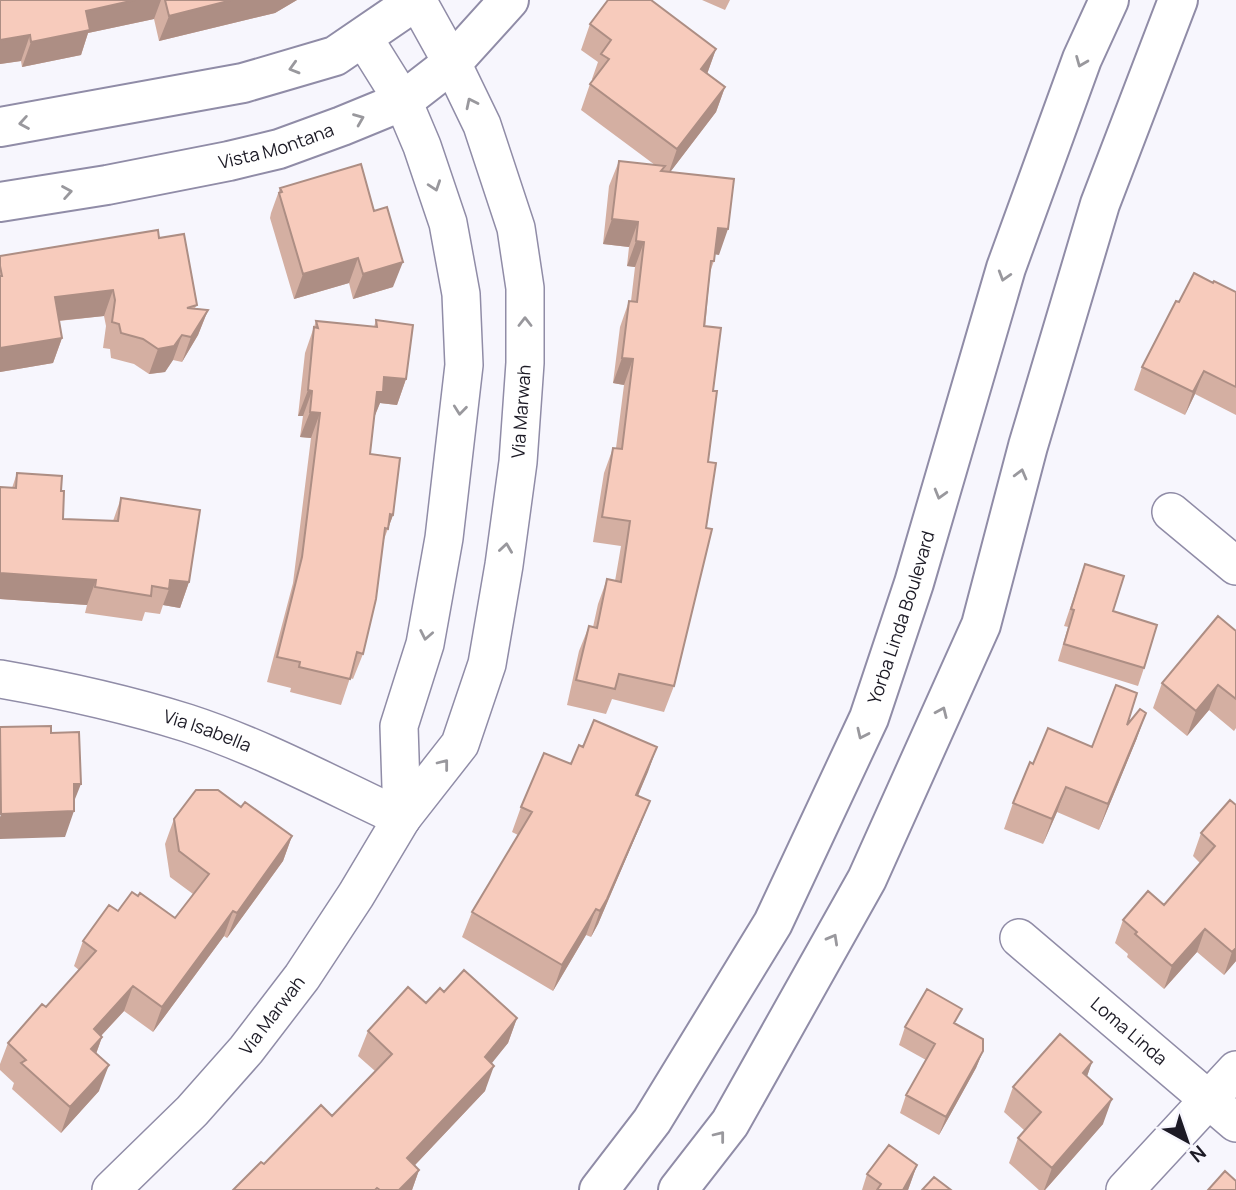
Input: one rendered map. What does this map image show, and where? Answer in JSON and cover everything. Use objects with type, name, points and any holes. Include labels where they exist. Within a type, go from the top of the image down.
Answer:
[{"type":"main road","points":[[0,127],[243,83],[335,56],[417,0]]},
{"type":"main road","name":"Vista Montana","points":[[0,202],[173,173],[279,149],[403,101],[452,63],[509,0]]},
{"type":"main road","name":"Yorba Linda Boulevard","points":[[599,1190],[652,1121],[773,923],[869,718],[914,583],[1006,268],[1082,59],[1109,0]]},
{"type":"main road","points":[[678,1190],[730,1124],[867,879],[981,625],[1028,446],[1100,204],[1178,0]]},
{"type":"street","name":"Via Marwah","points":[[111,1190],[192,1111],[246,1050],[302,977],[402,818],[460,744],[487,664],[518,462],[525,363],[525,288],[516,228],[482,125],[417,0]]},
{"type":"street","points":[[363,37],[403,101],[422,146],[448,223],[461,294],[464,365],[444,538],[425,644],[399,726],[402,818]]},
{"type":"street","points":[[1171,512],[1236,566]]},
{"type":"street","name":"Via Isabella","points":[[0,679],[55,689],[188,724],[233,741],[402,818]]},
{"type":"street","name":"Loma Linda","points":[[1020,938],[1223,1112]]},
{"type":"street","points":[[1125,1190],[1223,1112],[1236,1070]]},
{"type":"building","points":[[0,0],[135,0],[86,11],[90,30],[31,42],[30,35],[0,40]]},
{"type":"building","points":[[165,0],[232,0],[169,16]]},
{"type":"building","points":[[608,0],[651,0],[716,49],[701,69],[725,87],[677,149],[590,84],[609,59],[601,54],[611,40],[590,24]]},
{"type":"building","points":[[619,161],[665,166],[661,171],[734,179],[728,229],[718,228],[714,261],[711,261],[704,326],[721,328],[713,391],[717,391],[708,462],[716,463],[706,528],[712,529],[674,686],[619,674],[615,689],[576,680],[589,626],[597,628],[607,579],[621,582],[630,521],[602,517],[613,448],[622,449],[633,359],[622,358],[629,301],[637,302],[644,242],[636,241],[638,222],[612,219]]},
{"type":"building","points":[[361,164],[374,211],[387,207],[403,262],[363,274],[358,258],[303,274],[279,193],[282,192],[280,188]]},
{"type":"building","points":[[158,230],[159,238],[184,234],[197,305],[187,308],[208,310],[191,337],[182,335],[174,346],[158,349],[143,339],[121,333],[119,324],[112,322],[115,300],[113,290],[55,297],[62,338],[0,348],[0,256]]},
{"type":"building","points":[[1194,273],[1236,292],[1236,387],[1204,371],[1193,392],[1142,367],[1176,301],[1179,302]]},
{"type":"building","points":[[376,320],[413,325],[406,379],[384,377],[383,392],[377,392],[370,454],[400,458],[393,515],[390,514],[388,529],[385,528],[376,599],[363,654],[357,652],[350,679],[299,667],[300,662],[277,657],[302,557],[320,413],[310,412],[312,391],[308,390],[314,327],[318,328],[316,321],[377,327]]},
{"type":"building","points":[[17,473],[62,476],[63,519],[118,521],[121,498],[200,510],[189,582],[170,580],[169,589],[152,586],[151,596],[95,587],[96,580],[0,573],[0,487],[16,488]]},
{"type":"building","points":[[1085,564],[1124,576],[1113,611],[1157,625],[1144,668],[1064,644],[1074,610],[1071,609]]},
{"type":"building","points":[[1218,616],[1236,631],[1236,699],[1218,685],[1196,711],[1162,683]]},
{"type":"building","points":[[1116,685],[1137,693],[1127,725],[1140,709],[1146,713],[1108,804],[1066,787],[1052,819],[1013,803],[1048,728],[1092,747]]},
{"type":"building","points":[[594,720],[657,747],[636,795],[650,801],[607,899],[600,911],[596,909],[562,965],[472,912],[532,812],[521,807],[544,753],[571,764],[579,745],[583,747]]},
{"type":"building","points":[[51,726],[51,733],[79,732],[81,784],[74,784],[74,811],[1,814],[0,727]]},
{"type":"building","points":[[196,790],[218,790],[241,807],[245,802],[292,836],[237,913],[233,911],[162,1007],[133,986],[94,1029],[102,1037],[91,1049],[109,1065],[70,1107],[21,1063],[26,1060],[8,1043],[42,1004],[46,1007],[96,951],[83,941],[109,905],[118,911],[132,892],[138,896],[140,893],[175,918],[209,874],[179,851],[174,819]]},
{"type":"building","points":[[1230,800],[1236,805],[1236,948],[1232,952],[1205,929],[1172,966],[1123,920],[1148,891],[1164,905],[1215,846],[1201,833]]},
{"type":"building","points":[[464,970],[517,1018],[485,1057],[494,1066],[407,1158],[419,1170],[399,1190],[233,1190],[261,1162],[264,1164],[321,1105],[332,1116],[392,1054],[368,1031],[408,987],[426,1003],[440,988],[444,992]]},
{"type":"building","points":[[927,989],[962,1009],[954,1023],[983,1039],[983,1051],[946,1117],[906,1095],[935,1044],[905,1027]]},
{"type":"building","points":[[1060,1034],[1092,1062],[1083,1073],[1112,1099],[1052,1168],[1018,1138],[1041,1112],[1013,1087]]},
{"type":"building","points":[[889,1145],[917,1165],[903,1190],[877,1190],[881,1184],[867,1174]]},
{"type":"building","points":[[1225,1171],[1236,1181],[1236,1190],[1208,1190]]},
{"type":"building","points":[[934,1177],[951,1190],[922,1190]]}]
